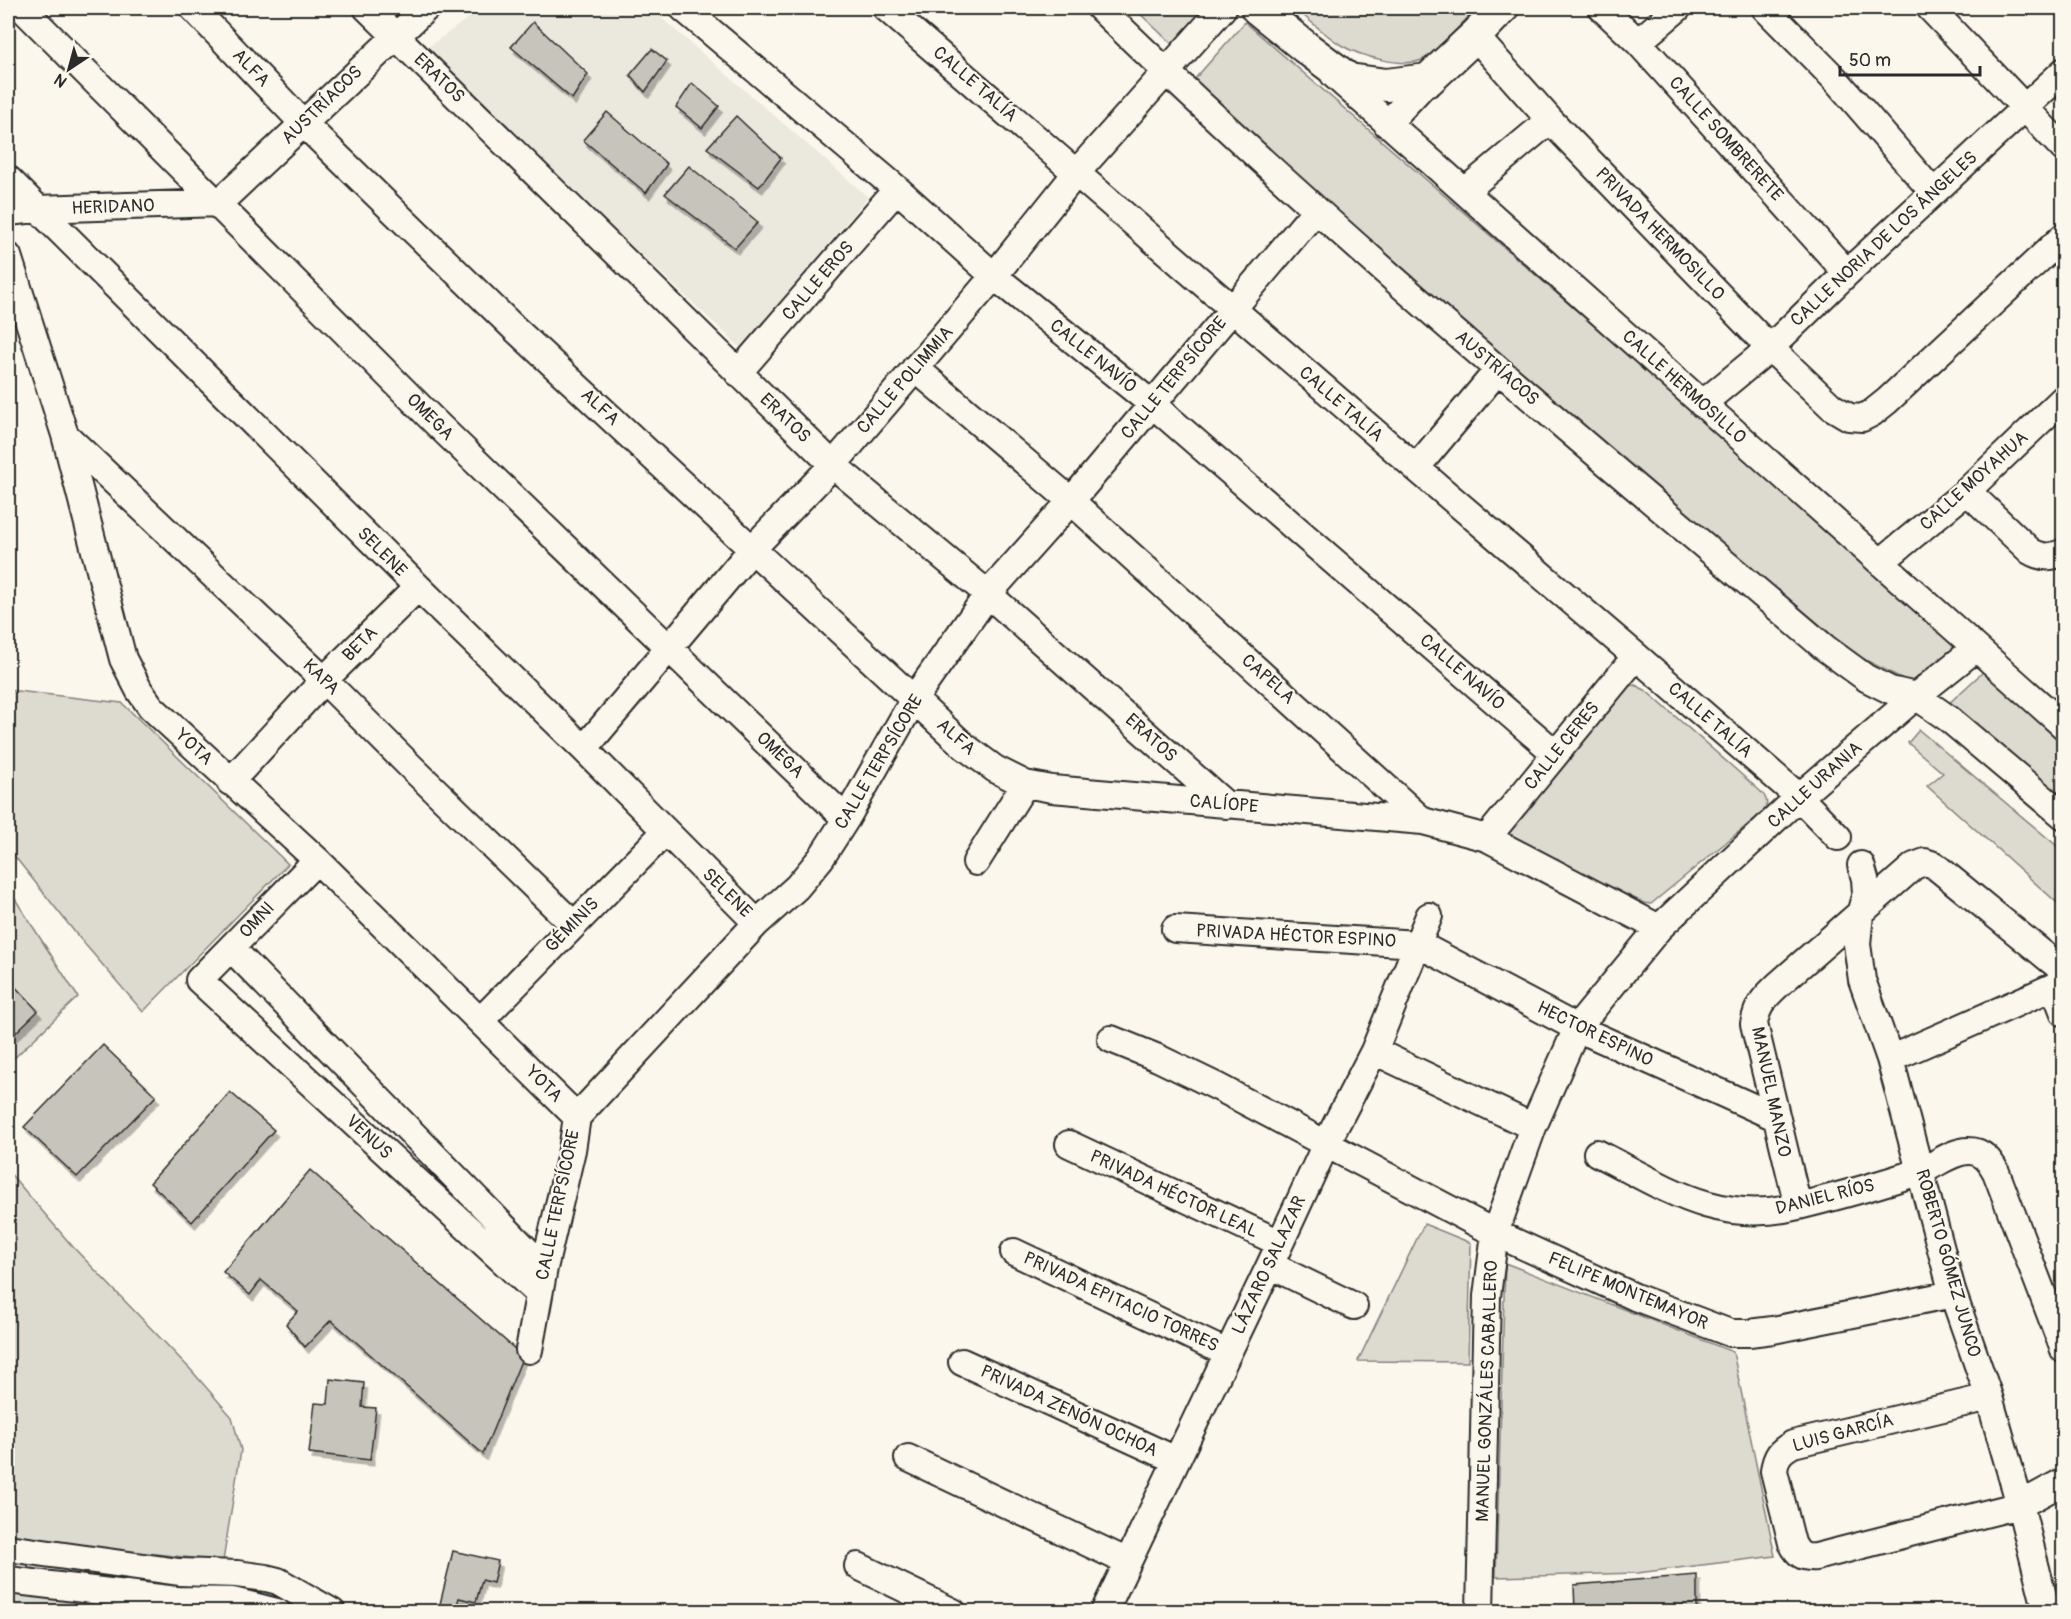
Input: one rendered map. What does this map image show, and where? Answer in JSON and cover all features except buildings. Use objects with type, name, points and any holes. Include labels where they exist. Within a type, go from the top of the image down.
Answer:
[{"type":"main road","points":[[1257,8],[1349,80],[1386,85],[1428,80],[1502,8]]},
{"type":"street","name":"OMEGA","points":[[22,8],[436,423],[846,819]]},
{"type":"street","name":"ALFA","points":[[193,8],[303,123],[514,328],[964,746],[995,769],[1025,784]]},
{"type":"street","name":"ERATOS","points":[[368,8],[833,465],[988,594],[1226,805]]},
{"type":"street","name":"AUSTRÍACOS","points":[[219,203],[426,8]]},
{"type":"street","name":"CALLE NAVÍO","points":[[683,8],[897,189],[994,276],[1152,404],[1555,753]]},
{"type":"street","name":"CALLE TALÍA","points":[[886,8],[1799,797],[1838,837]]},
{"type":"street","name":"AUSTRÍACOS","points":[[1100,8],[1316,210],[1498,370],[1825,648],[1866,678],[1890,690],[1916,696]]},
{"type":"street","name":"CALLE POLIMMIA","points":[[584,748],[753,548],[833,465],[994,276],[1077,172],[1223,8]]},
{"type":"street","name":"CALLE SOMBRERETE","points":[[1602,8],[1638,42],[1847,273]]},
{"type":"street","points":[[1638,42],[1678,8]]},
{"type":"street","points":[[1765,8],[1836,80],[1933,192]]},
{"type":"street","points":[[1930,8],[2064,149]]},
{"type":"street","name":"PRIVADA HERMOSILLO","points":[[1475,36],[1550,120],[1770,348],[1832,407],[1849,417],[1862,418],[1887,401],[2064,236]]},
{"type":"street","name":"CALLE HERMOSILLO","points":[[1305,47],[1387,124],[1702,405],[1882,561],[1976,648],[2061,718]]},
{"type":"street","name":"CALLE NORIA DE LOS ÁNGELES","points":[[1702,405],[1770,348],[2064,71]]},
{"type":"street","points":[[1387,124],[1428,80]]},
{"type":"street","points":[[1464,191],[1550,120]]},
{"type":"street","name":"SELENE","points":[[8,179],[417,587],[584,748],[757,923]]},
{"type":"street","name":"CALLE EROS","points":[[738,373],[897,189]]},
{"type":"street","name":"HERIDANO","points":[[8,212],[219,203]]},
{"type":"street","name":"CALLE TERPSÍCORE","points":[[529,1350],[544,1268],[572,1150],[577,1117],[757,923],[797,886],[821,858],[915,699],[988,594],[1071,501],[1316,210]]},
{"type":"street","name":"YOTA","points":[[8,256],[65,435],[123,659],[139,690],[151,707],[317,860],[577,1117]]},
{"type":"street","name":"CAPELA","points":[[915,368],[1071,501],[1424,821],[1487,838],[1659,927]]},
{"type":"street","points":[[1416,468],[1498,370]]},
{"type":"street","name":"CALLE MOYAHUA","points":[[1882,561],[1967,491],[2064,398]]},
{"type":"street","name":"KAPA","points":[[65,435],[324,680],[573,924]]},
{"type":"street","points":[[1967,491],[2030,551],[2052,555]]},
{"type":"street","name":"BETA","points":[[230,782],[324,680],[417,587]]},
{"type":"street","name":"CALLE URANIA","points":[[1659,927],[1799,797],[1916,696],[1976,648]]},
{"type":"street","name":"CALLE CERES","points":[[1487,838],[1636,656]]},
{"type":"street","points":[[1916,696],[1949,719],[2064,816]]},
{"type":"street","points":[[976,862],[1025,784]]},
{"type":"street","name":"CALÍOPE","points":[[1025,784],[1083,793],[1424,821]]},
{"type":"street","name":"GÉMINIS","points":[[481,1020],[665,832]]},
{"type":"street","name":"OMNI","points":[[199,980],[317,860]]},
{"type":"street","name":"MANUEL MANZO","points":[[1798,1206],[1754,1024],[1756,1011],[1762,999],[1914,866],[1925,862],[1934,865],[2060,980]]},
{"type":"street","name":"ROBERTO GÓMEZ JUNCO","points":[[1861,865],[1866,893],[1860,914],[1857,944],[1862,980],[1890,1059],[1953,1294],[1989,1398],[2047,1611]]},
{"type":"street","name":"LÁZARO SALAZAR","points":[[1104,1611],[1326,1144],[1374,1051],[1429,916]]},
{"type":"street","name":"MANUEL GONZÁLES CABALLERO","points":[[1480,1611],[1487,1296],[1495,1233],[1533,1127],[1577,1028],[1659,927]]},
{"type":"street","name":"PRIVADA HÉCTOR ESPINO","points":[[1175,929],[1418,944]]},
{"type":"street","name":"HECTOR ESPINO","points":[[1418,944],[1577,1028],[1775,1117]]},
{"type":"street","name":"VENUS","points":[[231,948],[544,1268]]},
{"type":"street","name":"VENUS","points":[[199,980],[539,1294]]},
{"type":"street","points":[[1890,1059],[2060,980],[2064,1013]]},
{"type":"street","name":"FELIPE MONTEMAYOR","points":[[1111,1039],[1158,1058],[1218,1087],[1495,1233],[1635,1297],[1730,1333],[1773,1330],[1953,1294]]},
{"type":"street","points":[[1374,1051],[1533,1127]]},
{"type":"street","name":"PRIVADA HÉCTOR LEAL","points":[[1069,1144],[1275,1254],[1354,1306]]},
{"type":"street","name":"DANIEL RÍOS","points":[[1597,1152],[1692,1200],[1727,1210],[1757,1213],[1798,1206],[1921,1171],[1956,1154],[1968,1151],[1979,1153],[1990,1160],[1996,1172],[2064,1350]]},
{"type":"street","name":"PRIVADA EPITACIO TORRES","points":[[1014,1252],[1227,1353]]},
{"type":"street","name":"PRIVADA ZENÓN OCHOA","points":[[962,1362],[1176,1460]]},
{"type":"street","name":"LUIS GARCÍA","points":[[1989,1398],[1793,1444],[1782,1450],[1775,1458],[1774,1471],[1792,1543],[1797,1553],[1806,1558],[1816,1557],[2020,1505]]},
{"type":"street","points":[[908,1458],[1128,1562]]},
{"type":"street","points":[[2020,1505],[2064,1481]]},
{"type":"street","points":[[8,1548],[179,1572],[237,1574],[266,1578],[278,1581],[332,1611]]},
{"type":"street","points":[[858,1566],[954,1611]]},
{"type":"street","points":[[8,1580],[177,1600],[233,1601],[277,1611]]},
{"type":"shaded area","points":[[482,8],[650,8],[868,197],[741,348],[423,51]]},
{"type":"shaded area","points":[[1134,8],[1209,8],[1175,47]]},
{"type":"shaded area","points":[[1295,8],[1477,8],[1430,55],[1416,62],[1406,63],[1382,60],[1349,49]]},
{"type":"shaded area","points":[[1245,22],[1961,645],[1915,685],[1832,643],[1356,227],[1193,81]]},
{"type":"shaded area","points":[[1984,671],[2063,738],[2063,806],[1945,707]]},
{"type":"shaded area","points":[[1635,685],[1645,690],[1759,790],[1767,803],[1763,812],[1651,904],[1644,903],[1512,840],[1506,834],[1626,686]]},
{"type":"shaded area","points":[[8,690],[122,703],[288,864],[143,1012],[77,935],[8,848]]},
{"type":"shaded area","points":[[1919,730],[2063,851],[2063,908],[1927,786],[1943,773],[1908,743]]},
{"type":"shaded area","points":[[8,888],[78,997],[8,1064]]},
{"type":"shaded area","points":[[8,1171],[73,1247],[191,1370],[232,1417],[241,1450],[223,1561],[8,1539]]},
{"type":"shaded area","points":[[1424,1224],[1471,1243],[1468,1362],[1358,1361]]},
{"type":"shaded area","points":[[1505,1263],[1733,1352],[1775,1556],[1637,1573],[1496,1577]]},
{"type":"shaded area","points":[[8,1566],[263,1598],[292,1611],[8,1612]]}]
